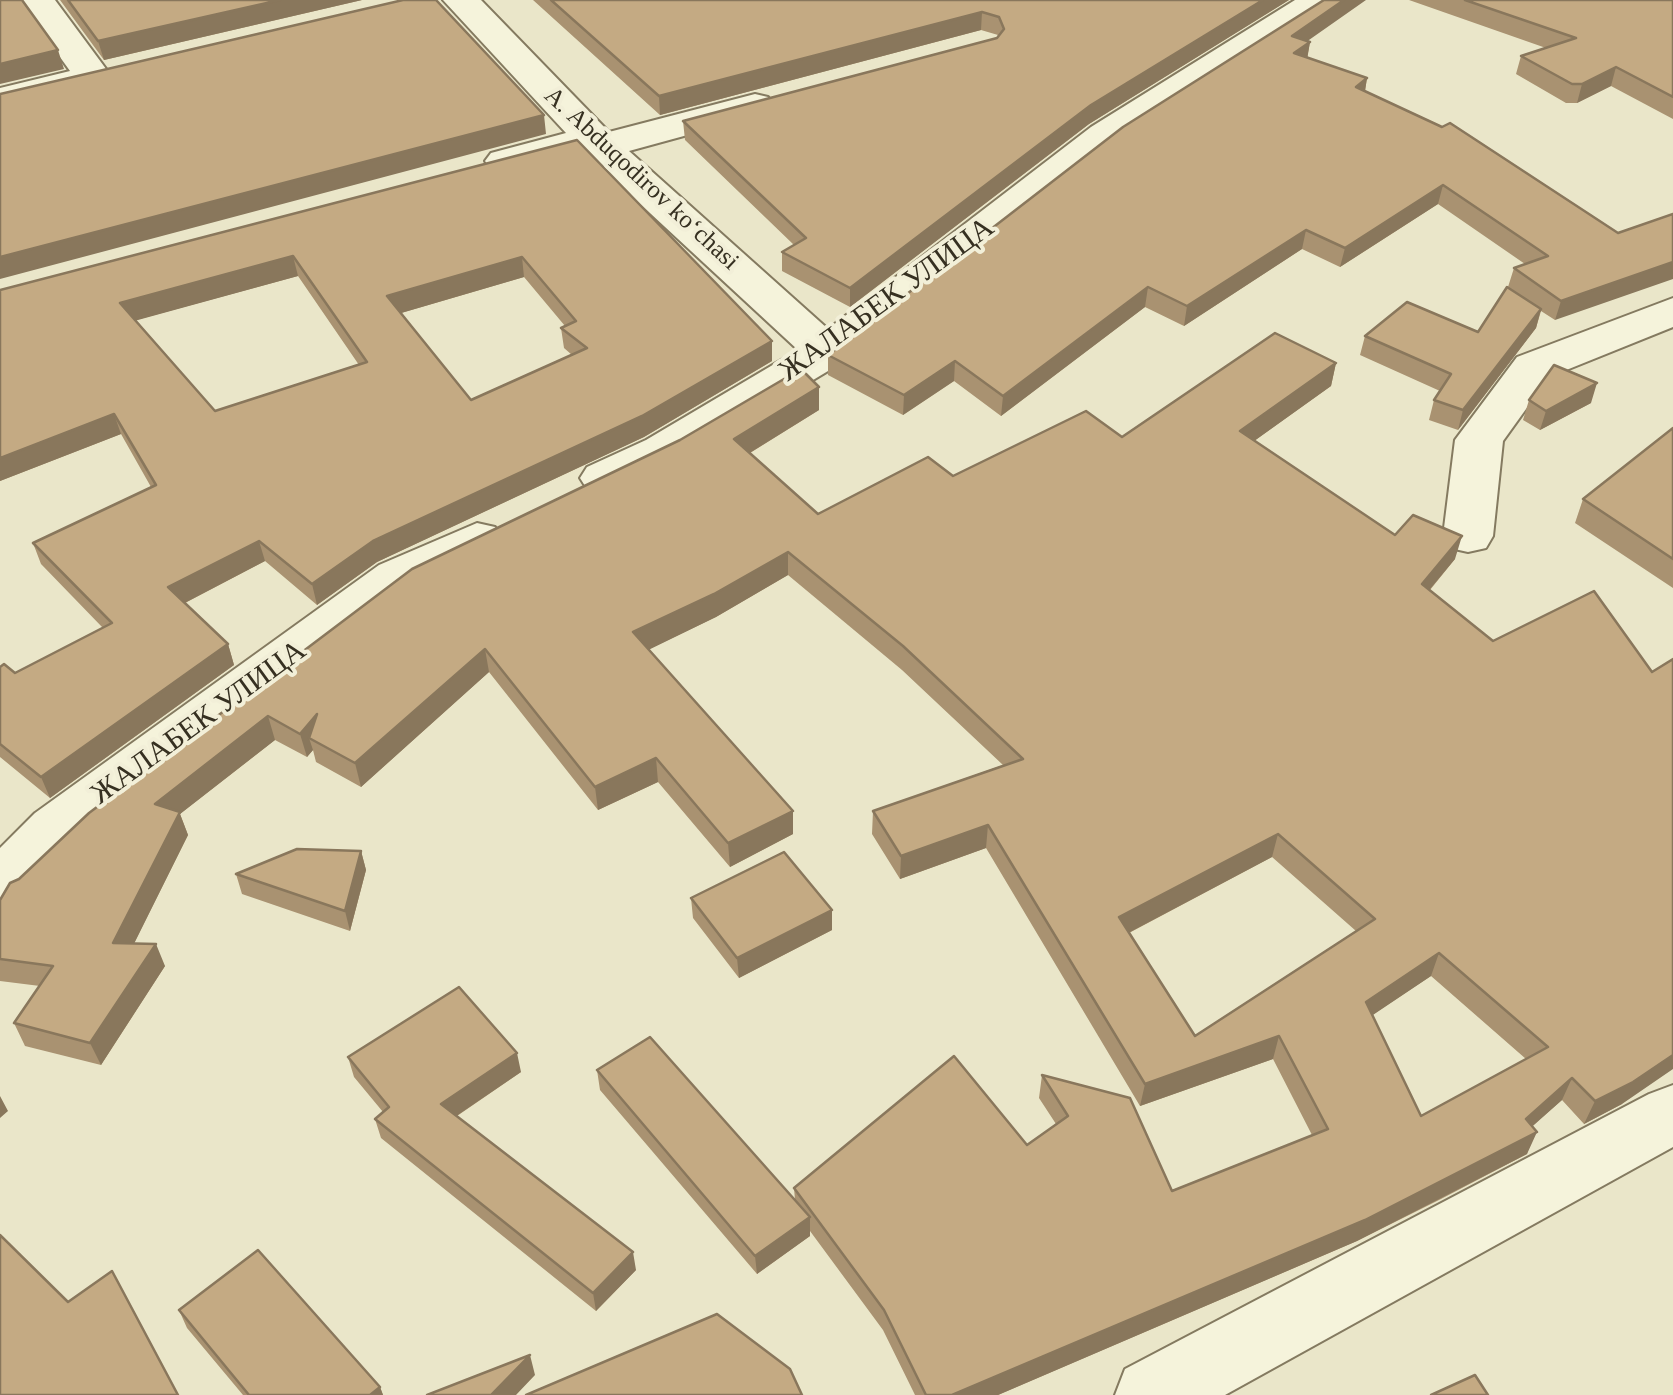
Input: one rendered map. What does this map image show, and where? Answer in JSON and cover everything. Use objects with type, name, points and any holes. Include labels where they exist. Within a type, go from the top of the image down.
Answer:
[{"type":"street","points":[[37,0],[93,78]]},
{"type":"street","name":"A. Abduqodirov koʻchasi","points":[[461,0],[598,142],[826,352]]},
{"type":"street","name":"ЖАЛАБЕК УЛИЦА","points":[[0,885],[56,829],[397,577],[663,450],[826,352],[1105,136],[1319,0]]},
{"type":"street","points":[[0,100],[130,69]]},
{"type":"street","points":[[476,169],[793,96]]},
{"type":"street","points":[[1468,536],[1480,440],[1532,367],[1673,311]]},
{"type":"street","points":[[1152,1395],[1673,1114]]},
{"type":"building","points":[[0,0],[22,0],[58,50],[0,64]]},
{"type":"building","points":[[68,0],[280,0],[98,41]]},
{"type":"building","points":[[403,0],[436,0],[544,115],[0,257],[0,94]]},
{"type":"building","points":[[551,0],[1263,0],[1091,105],[850,288],[782,252],[806,238],[683,121],[997,38],[1004,29],[999,17],[982,12],[659,96]]},
{"type":"building","points":[[1324,0],[1344,0],[1292,36],[1310,42],[1294,53],[1367,78],[1356,87],[1442,127],[1450,123],[1618,233],[1673,214],[1673,262],[1561,301],[1514,268],[1548,256],[1443,185],[1345,248],[1306,230],[1187,306],[1148,287],[1003,396],[955,361],[904,395],[828,355],[1123,127]]},
{"type":"building","points":[[1465,0],[1673,0],[1673,97],[1616,67],[1582,84],[1572,84],[1521,56],[1576,38]]},
{"type":"building","points":[[577,140],[772,341],[642,416],[373,541],[312,584],[259,541],[168,587],[228,644],[41,777],[0,744],[0,667],[4,664],[15,673],[112,623],[33,543],[156,485],[114,414],[0,458],[0,290]],"holes":[[[293,256],[367,362],[215,411],[120,303]],[[522,257],[576,321],[561,328],[587,348],[471,400],[387,296]]]},
{"type":"building","points":[[1507,287],[1541,309],[1463,410],[1434,400],[1451,374],[1365,336],[1407,302],[1478,332]]},
{"type":"building","points":[[1275,333],[1336,363],[1240,431],[1395,535],[1413,515],[1462,536],[1422,584],[1493,641],[1594,591],[1652,672],[1673,659],[1673,1055],[1595,1101],[1572,1078],[1526,1119],[1537,1132],[1365,1220],[952,1395],[926,1395],[884,1310],[794,1188],[954,1056],[1027,1145],[1068,1116],[1042,1075],[1130,1098],[1172,1191],[1328,1129],[1279,1036],[1145,1084],[988,825],[901,856],[873,811],[1023,759],[903,646],[788,552],[714,594],[633,632],[793,811],[728,843],[656,758],[595,787],[485,649],[355,763],[309,738],[317,714],[300,734],[268,716],[155,804],[180,812],[113,943],[156,944],[90,1043],[14,1023],[53,966],[0,959],[0,900],[10,883],[89,813],[412,569],[680,440],[801,369],[819,387],[734,439],[818,514],[928,457],[953,476],[1086,411],[1122,437]],"holes":[[[1278,834],[1375,919],[1195,1036],[1119,917]],[[1439,953],[1548,1047],[1421,1116],[1366,1002]]]},
{"type":"building","points":[[1554,365],[1597,383],[1546,411],[1529,400]]},
{"type":"building","points":[[1673,428],[1673,559],[1583,499]]},
{"type":"building","points":[[297,849],[361,851],[345,911],[236,874]]},
{"type":"building","points":[[784,852],[832,910],[737,958],[691,898]]},
{"type":"building","points":[[459,987],[517,1053],[441,1104],[633,1252],[593,1293],[375,1119],[389,1107],[348,1057]]},
{"type":"building","points":[[650,1037],[810,1217],[755,1256],[597,1070]]},
{"type":"building","points":[[0,1235],[68,1302],[112,1271],[178,1395],[0,1395]]},
{"type":"building","points":[[258,1250],[380,1387],[370,1395],[249,1395],[179,1310]]},
{"type":"building","points":[[717,1314],[790,1369],[802,1395],[526,1395]]},
{"type":"building","points":[[530,1355],[491,1395],[427,1395]]},
{"type":"building","points":[[1475,1375],[1488,1395],[1431,1395]]}]
